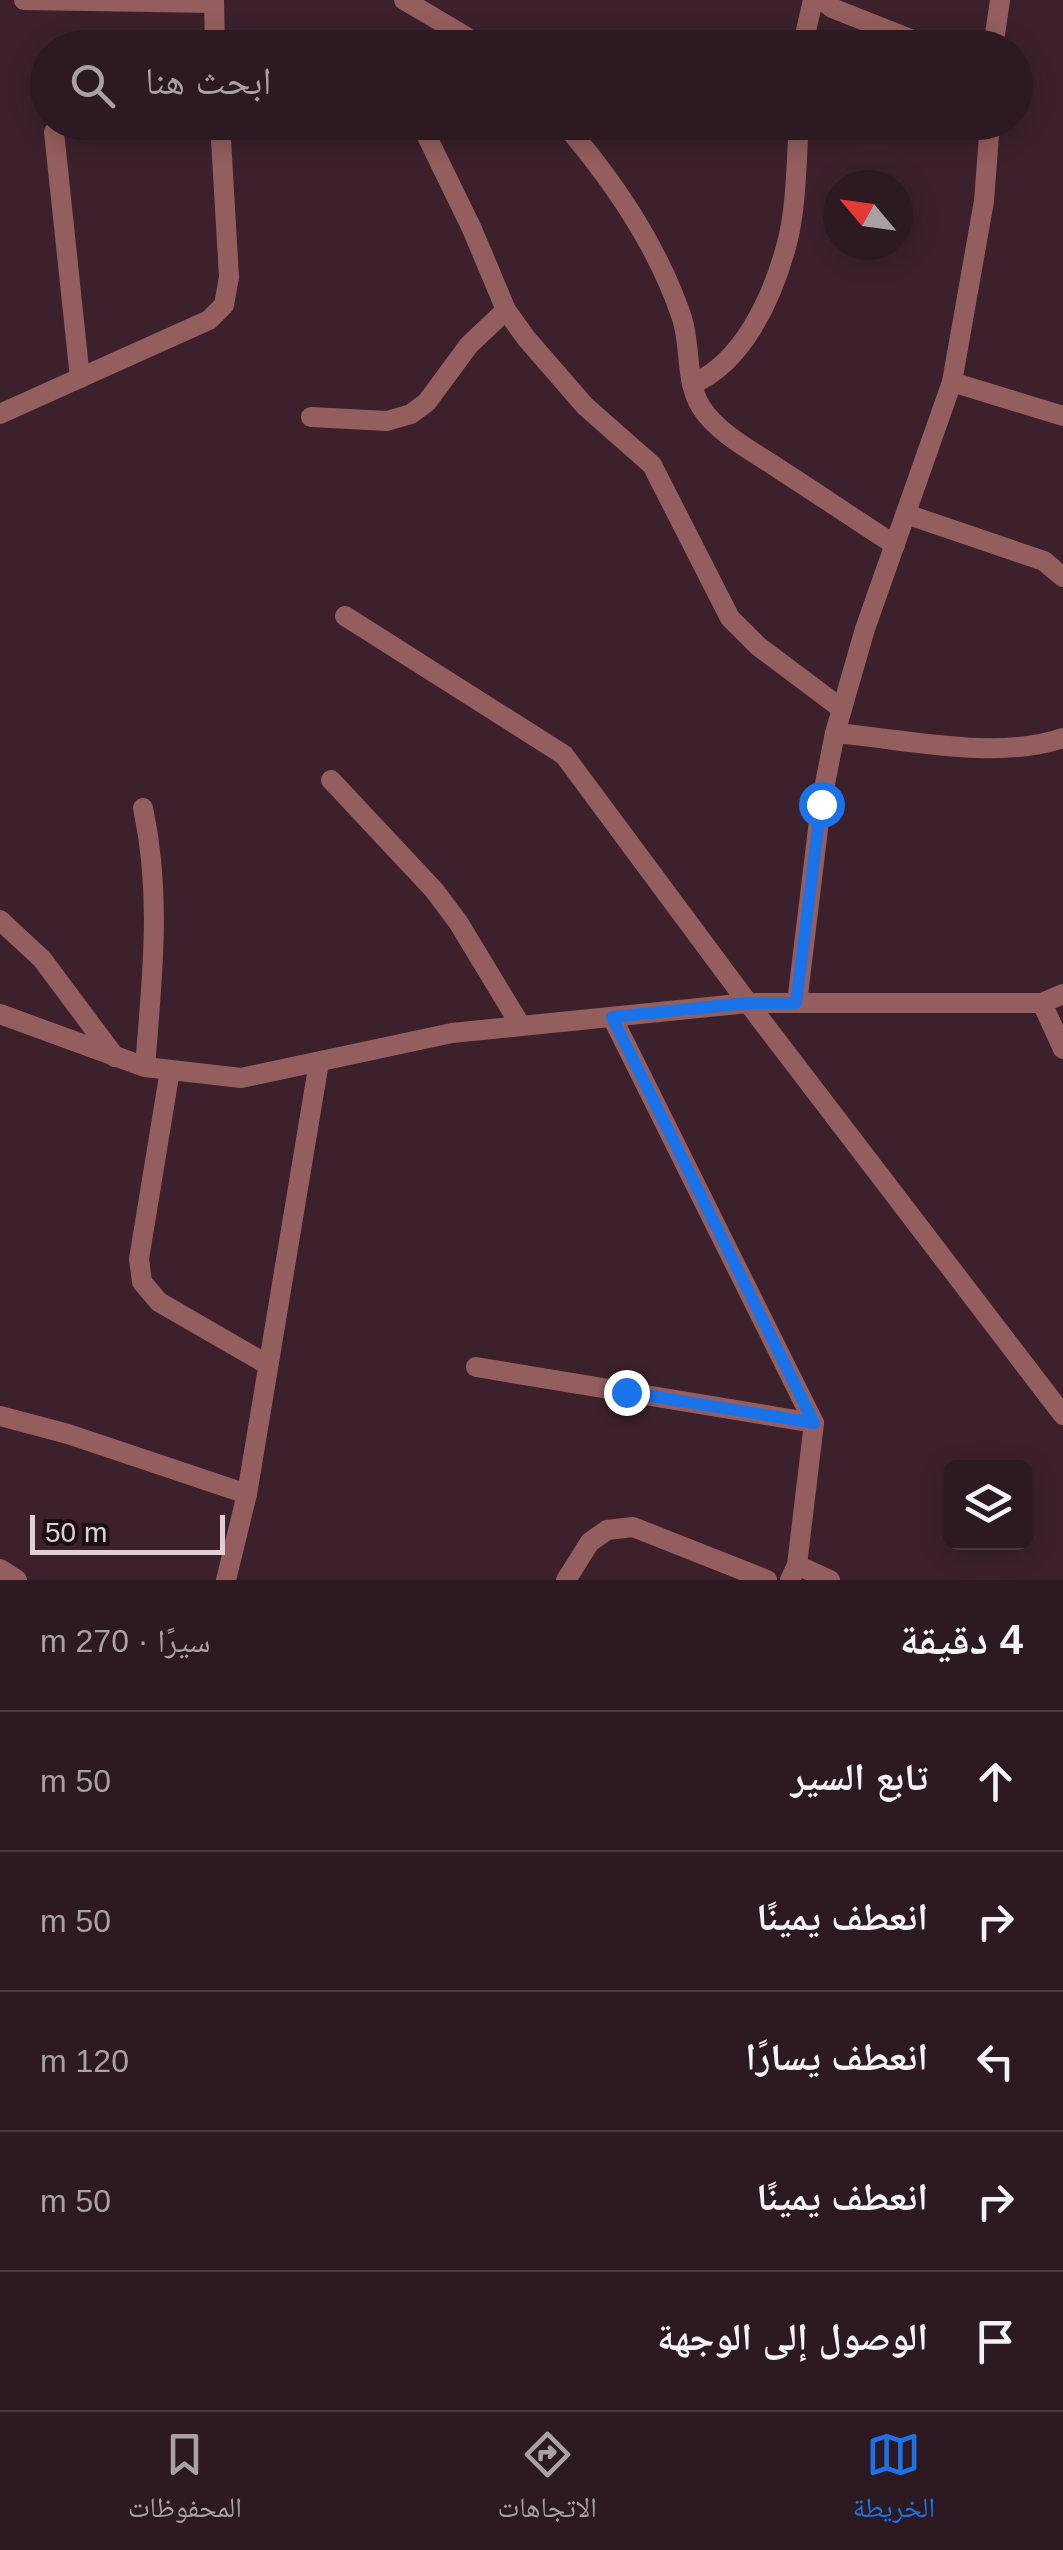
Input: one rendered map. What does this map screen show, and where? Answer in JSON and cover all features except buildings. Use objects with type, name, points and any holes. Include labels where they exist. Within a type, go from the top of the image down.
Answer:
[{"type":"street","points":[[24,0],[214,1],[215,30]]},
{"type":"street","points":[[404,0],[456,30]]},
{"type":"street","points":[[806,30],[813,0]]},
{"type":"street","points":[[822,0],[832,8],[887,30]]},
{"type":"street","points":[[996,30],[1000,0]]},
{"type":"street","points":[[55,140],[80,378]]},
{"type":"street","points":[[0,414],[209,320],[224,305],[230,277],[221,140]]},
{"type":"street","points":[[429,140],[506,310],[572,392],[652,466],[730,618],[758,646],[842,709]]},
{"type":"street","points":[[578,140],[636,219],[673,292],[687,333],[692,384],[702,408],[734,439],[895,545]]},
{"type":"street","points":[[692,384],[713,375],[728,362],[771,288],[786,245],[797,140]]},
{"type":"street","points":[[796,1003],[821,804],[835,733],[952,382],[984,201],[989,140]]},
{"type":"street","points":[[310,417],[387,420],[412,414],[427,402],[469,344],[506,310]]},
{"type":"street","points":[[952,382],[1063,416]]},
{"type":"street","points":[[906,514],[1044,561],[1063,576]]},
{"type":"street","points":[[345,616],[564,755],[1063,1415]]},
{"type":"street","points":[[835,733],[958,746],[1037,747],[1063,738]]},
{"type":"street","points":[[332,780],[434,890],[521,1026]]},
{"type":"street","points":[[143,808],[154,856],[156,914],[145,1067]]},
{"type":"street","points":[[0,920],[42,958],[116,1058]]},
{"type":"street","points":[[0,1014],[145,1067],[241,1078],[452,1034],[521,1026],[748,1003],[1042,1002],[1063,994]]},
{"type":"street","points":[[1042,1002],[1063,1049]]},
{"type":"street","points":[[612,1017],[814,1423],[793,1572],[830,1580]]},
{"type":"street","points":[[226,1580],[247,1494],[318,1062]]},
{"type":"street","points":[[170,1070],[139,1259],[142,1282],[159,1302],[268,1365]]},
{"type":"street","points":[[476,1367],[814,1423]]},
{"type":"street","points":[[0,1416],[68,1434],[247,1494]]},
{"type":"street","points":[[566,1580],[590,1542],[607,1530],[632,1527],[767,1580]]},
{"type":"street","points":[[0,1569],[17,1580]]},
{"type":"route","points":[[626,1392],[814,1423],[612,1017],[748,1003],[796,1003],[821,804]]}]
